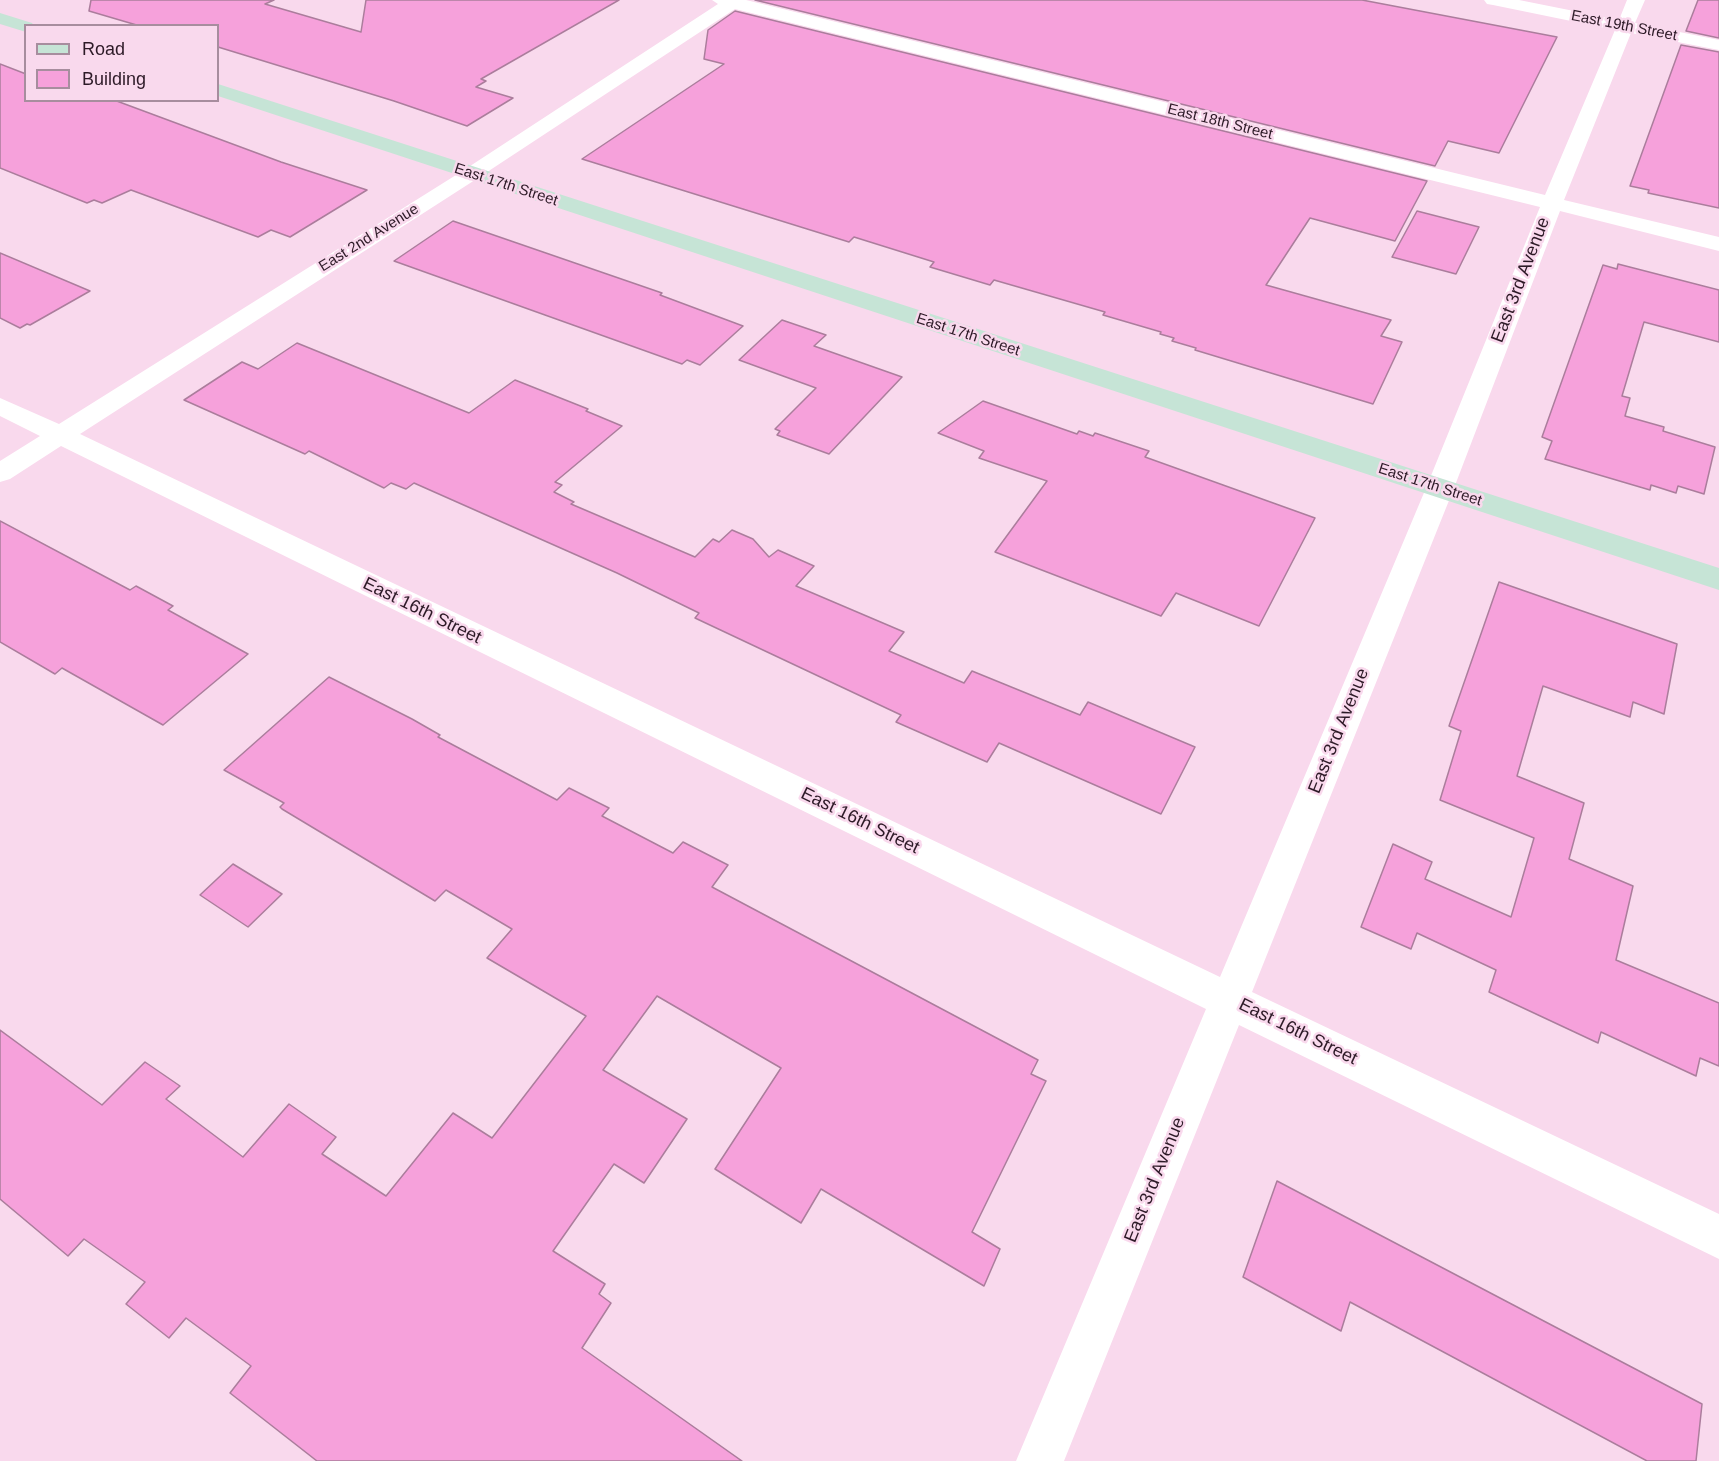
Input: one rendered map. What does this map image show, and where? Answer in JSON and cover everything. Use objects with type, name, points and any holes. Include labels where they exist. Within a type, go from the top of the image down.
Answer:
[{"type":"street","name":"East 19th Street","points":[[1493,0],[1631,13],[1719,45]]},
{"type":"street","name":"East 2nd Avenue","points":[[0,473],[471,174],[730,1]]},
{"type":"street","name":"East 18th Street","points":[[730,1],[1719,244]]},
{"type":"street","name":"East 3rd Avenue","points":[[1040,1461],[1440,488],[1552,203],[1631,13]]},
{"type":"street","points":[[0,18],[24,26]]},
{"type":"street","name":"East 17th Street","points":[[219,90],[1719,579]]},
{"type":"street","name":"East 16th Street","points":[[0,406],[1719,1237]]},
{"type":"building","points":[[91,0],[274,0],[265,4],[361,32],[366,0],[619,0],[481,79],[486,81],[476,87],[513,98],[467,126],[219,47],[219,24],[133,24],[89,11]]},
{"type":"building","points":[[755,0],[1362,0],[1557,37],[1499,153],[1448,141],[1435,166]]},
{"type":"building","points":[[1698,0],[1719,0],[1719,38],[1686,31]]},
{"type":"building","points":[[735,11],[1427,181],[1395,241],[1310,218],[1266,285],[1391,320],[1381,336],[1402,342],[1373,404],[1195,350],[1196,348],[1172,341],[1174,338],[1160,334],[1161,332],[1103,315],[1105,312],[994,280],[990,285],[930,267],[934,262],[854,237],[849,242],[582,159],[724,64],[704,59],[708,30]]},
{"type":"building","points":[[1681,45],[1719,52],[1719,208],[1648,193],[1649,190],[1630,186]]},
{"type":"building","points":[[0,64],[24,73],[24,102],[119,102],[281,162],[367,190],[290,237],[271,230],[258,237],[131,190],[102,203],[94,200],[87,203],[0,168]]},
{"type":"building","points":[[1417,211],[1479,227],[1456,274],[1392,257]]},
{"type":"building","points":[[453,221],[662,293],[660,295],[743,326],[700,365],[687,360],[682,364],[394,261]]},
{"type":"building","points":[[0,253],[90,291],[30,325],[27,324],[20,328],[0,318]]},
{"type":"building","points":[[1618,264],[1719,290],[1719,342],[1644,322],[1622,396],[1630,398],[1625,416],[1664,427],[1663,431],[1715,447],[1704,494],[1678,486],[1676,493],[1651,485],[1650,490],[1545,459],[1552,441],[1542,437],[1603,265],[1617,269]]},
{"type":"building","points":[[782,320],[826,335],[814,346],[902,377],[829,454],[777,435],[780,431],[775,429],[816,388],[739,360]]},
{"type":"building","points":[[297,343],[469,413],[515,380],[588,409],[586,411],[622,426],[555,482],[562,485],[554,492],[574,502],[571,504],[695,557],[713,539],[719,542],[732,530],[753,539],[769,557],[778,550],[814,566],[796,586],[904,632],[889,651],[964,683],[972,671],[1080,715],[1088,702],[1195,747],[1161,814],[999,743],[987,762],[896,722],[901,715],[695,618],[699,613],[617,573],[414,483],[406,489],[391,483],[384,488],[309,451],[305,454],[184,400],[242,362],[258,369]]},
{"type":"building","points":[[983,401],[1077,434],[1079,431],[1093,436],[1095,433],[1149,451],[1145,457],[1315,518],[1259,626],[1176,593],[1161,616],[995,552],[1047,481],[979,458],[984,451],[938,433]]},
{"type":"building","points":[[0,521],[130,590],[136,586],[173,606],[168,610],[248,654],[163,725],[62,668],[55,674],[0,642]]},
{"type":"building","points":[[1499,582],[1677,644],[1664,714],[1633,702],[1630,717],[1543,686],[1517,776],[1584,803],[1569,859],[1633,886],[1616,960],[1719,1003],[1719,1066],[1700,1058],[1696,1076],[1601,1032],[1598,1043],[1489,992],[1496,970],[1417,933],[1411,949],[1361,927],[1393,844],[1432,862],[1425,879],[1511,917],[1534,838],[1440,800],[1461,731],[1449,726]]},
{"type":"building","points":[[329,677],[412,719],[440,735],[438,737],[557,800],[569,788],[609,808],[602,816],[673,853],[683,842],[728,865],[712,887],[1038,1060],[1031,1074],[1046,1081],[972,1232],[1000,1249],[984,1286],[821,1189],[801,1223],[715,1169],[781,1068],[657,996],[603,1070],[687,1119],[644,1183],[614,1164],[553,1251],[605,1284],[599,1294],[611,1303],[582,1348],[742,1461],[317,1461],[230,1393],[251,1366],[186,1318],[169,1338],[126,1304],[145,1282],[84,1239],[68,1256],[0,1199],[0,1030],[102,1105],[145,1062],[180,1086],[166,1099],[243,1157],[289,1104],[336,1137],[322,1154],[386,1196],[453,1113],[492,1138],[586,1016],[487,958],[512,929],[446,890],[435,901],[282,809],[280,807],[284,803],[224,770]]},
{"type":"building","points":[[233,864],[282,894],[248,927],[200,895]]},
{"type":"building","points":[[1277,1181],[1702,1404],[1696,1461],[1647,1461],[1350,1302],[1341,1331],[1243,1277]]}]
